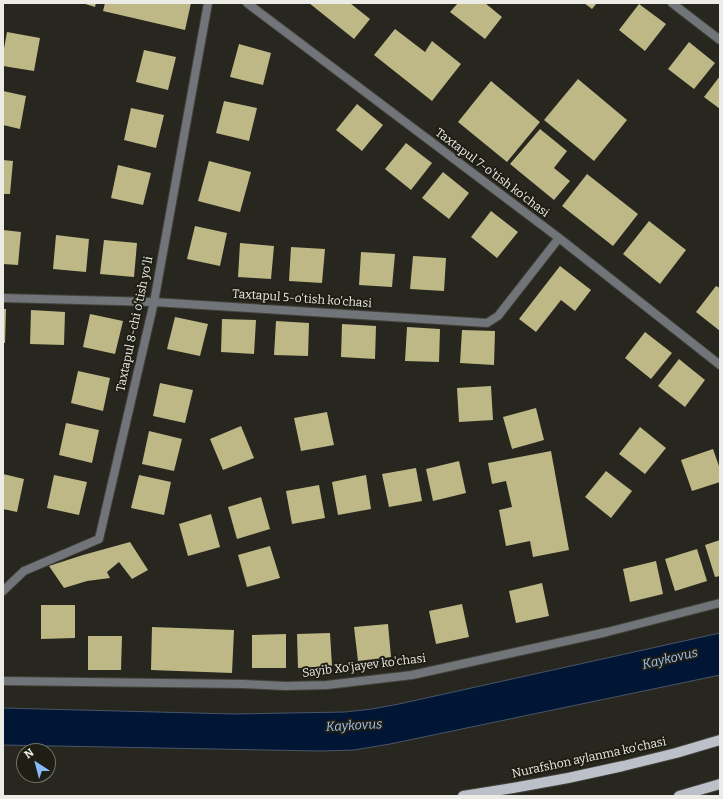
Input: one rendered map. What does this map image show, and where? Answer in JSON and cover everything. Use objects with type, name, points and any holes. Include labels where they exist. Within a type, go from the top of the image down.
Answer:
[{"type":"main road","name":"Nurafshon aylanma ko'chasi","points":[[463,796],[568,778],[676,753],[720,740]]},
{"type":"main road","points":[[680,796],[720,784]]},
{"type":"street","name":"Taxtapul 8-chi o'tish yo'li","points":[[3,592],[24,571],[99,539],[154,302],[208,3]]},
{"type":"street","name":"Taxtapul 7-o'tish ko'chasi","points":[[247,3],[560,238],[720,365]]},
{"type":"street","points":[[672,3],[720,40]]},
{"type":"street","name":"Taxtapul 5-o'tish ko'chasi","points":[[3,298],[154,302],[488,323],[498,316],[560,238]]},
{"type":"street","name":"Sayib Xo'jayev ko'chasi","points":[[3,681],[243,684],[285,686],[327,685],[412,675],[607,632],[720,603]]},
{"type":"water","name":"Kaykovus","points":[[720,633],[720,675],[390,744],[354,750],[320,751],[56,746],[56,743],[16,743],[16,745],[3,745],[3,708],[234,714],[345,712],[399,704]]},
{"type":"building","points":[[82,3],[96,3],[95,7]]},
{"type":"building","points":[[105,3],[191,3],[185,30],[103,11]]},
{"type":"building","points":[[309,3],[350,3],[370,19],[354,39]]},
{"type":"building","points":[[458,3],[485,3],[502,17],[485,39],[450,12]]},
{"type":"building","points":[[584,3],[597,3],[592,9]]},
{"type":"building","points":[[639,4],[666,24],[645,51],[619,30]]},
{"type":"building","points":[[395,29],[425,52],[432,41],[461,64],[432,101],[374,55]]},
{"type":"building","points":[[7,32],[40,38],[34,71],[3,66],[3,54]]},
{"type":"building","points":[[689,42],[715,63],[694,89],[668,69]]},
{"type":"building","points":[[239,44],[271,53],[263,85],[230,77]]},
{"type":"building","points":[[144,50],[176,57],[168,90],[136,82]]},
{"type":"building","points":[[720,76],[720,109],[704,97]]},
{"type":"building","points":[[578,79],[627,120],[594,161],[544,120]]},
{"type":"building","points":[[491,81],[540,122],[507,162],[458,122]]},
{"type":"building","points":[[3,91],[26,96],[20,129],[3,125]]},
{"type":"building","points":[[224,101],[257,108],[249,141],[216,133]]},
{"type":"building","points":[[357,104],[383,125],[362,151],[336,130]]},
{"type":"building","points":[[131,108],[164,115],[156,148],[124,140]]},
{"type":"building","points":[[540,129],[567,151],[554,168],[570,181],[554,200],[510,164]]},
{"type":"building","points":[[406,143],[432,163],[411,190],[385,169]]},
{"type":"building","points":[[3,160],[13,161],[10,194],[3,194]]},
{"type":"building","points":[[209,161],[251,172],[240,212],[198,201]]},
{"type":"building","points":[[118,165],[151,173],[143,205],[111,198]]},
{"type":"building","points":[[443,172],[469,193],[449,219],[422,198]]},
{"type":"building","points":[[587,174],[638,214],[613,246],[562,206]]},
{"type":"building","points":[[491,211],[518,232],[497,258],[471,237]]},
{"type":"building","points":[[649,221],[686,250],[660,284],[623,254]]},
{"type":"building","points":[[195,226],[227,233],[220,266],[187,259]]},
{"type":"building","points":[[3,230],[21,232],[18,265],[3,264]]},
{"type":"building","points":[[56,235],[89,239],[86,272],[53,269]]},
{"type":"building","points":[[104,240],[137,243],[134,277],[100,274]]},
{"type":"building","points":[[240,243],[274,246],[271,279],[238,277]]},
{"type":"building","points":[[291,247],[325,249],[322,283],[289,281]]},
{"type":"building","points":[[361,252],[395,254],[392,287],[359,285]]},
{"type":"building","points":[[413,256],[446,258],[444,291],[410,289]]},
{"type":"building","points":[[560,266],[591,290],[575,311],[561,300],[536,332],[519,319]]},
{"type":"building","points":[[716,286],[720,288],[720,331],[696,312]]},
{"type":"building","points":[[3,309],[6,309],[5,343],[3,343]]},
{"type":"building","points":[[31,310],[65,312],[64,345],[30,344]]},
{"type":"building","points":[[90,314],[123,321],[115,354],[83,347]]},
{"type":"building","points":[[175,317],[208,324],[200,356],[167,349]]},
{"type":"building","points":[[222,319],[256,320],[254,354],[221,352]]},
{"type":"building","points":[[276,321],[309,323],[308,356],[274,355]]},
{"type":"building","points":[[342,324],[376,326],[375,359],[341,357]]},
{"type":"building","points":[[407,327],[440,329],[439,362],[405,361]]},
{"type":"building","points":[[462,330],[495,331],[494,365],[460,363]]},
{"type":"building","points":[[645,332],[672,353],[651,379],[625,358]]},
{"type":"building","points":[[679,359],[705,380],[685,407],[658,386]]},
{"type":"building","points":[[78,371],[110,378],[103,411],[71,403]]},
{"type":"building","points":[[160,383],[193,390],[185,423],[153,416]]},
{"type":"building","points":[[491,386],[493,420],[459,422],[457,388]]},
{"type":"building","points":[[536,408],[544,440],[512,449],[503,417]]},
{"type":"building","points":[[327,412],[334,445],[301,451],[294,418]]},
{"type":"building","points":[[66,423],[99,430],[92,463],[59,455]]},
{"type":"building","points":[[241,426],[254,458],[223,470],[210,439]]},
{"type":"building","points":[[640,427],[666,448],[645,474],[619,454]]},
{"type":"building","points":[[149,431],[182,439],[174,471],[142,464]]},
{"type":"building","points":[[713,449],[720,469],[720,482],[692,491],[681,460]]},
{"type":"building","points":[[551,451],[569,550],[533,557],[530,541],[506,546],[499,510],[512,507],[506,481],[492,484],[488,463]]},
{"type":"building","points":[[459,461],[466,493],[433,501],[426,469]]},
{"type":"building","points":[[416,468],[422,501],[389,507],[382,474]]},
{"type":"building","points":[[606,471],[632,491],[611,518],[585,497]]},
{"type":"building","points":[[3,474],[24,479],[17,512],[3,509]]},
{"type":"building","points":[[54,475],[87,482],[79,515],[47,508]]},
{"type":"building","points":[[139,475],[171,482],[164,515],[131,508]]},
{"type":"building","points":[[366,475],[371,509],[338,515],[332,482]]},
{"type":"building","points":[[319,485],[325,518],[292,524],[286,491]]},
{"type":"building","points":[[261,497],[270,529],[237,539],[228,507]]},
{"type":"building","points":[[211,514],[220,547],[188,556],[179,524]]},
{"type":"building","points":[[720,540],[720,576],[715,577],[705,545]]},
{"type":"building","points":[[130,542],[148,570],[132,579],[119,562],[107,572],[110,578],[87,581],[64,588],[49,566],[83,555]]},
{"type":"building","points":[[270,546],[280,578],[247,587],[238,555]]},
{"type":"building","points":[[697,549],[707,581],[675,591],[665,559]]},
{"type":"building","points":[[656,561],[663,594],[630,602],[623,569]]},
{"type":"building","points":[[542,583],[549,616],[516,623],[509,591]]},
{"type":"building","points":[[462,604],[469,637],[436,644],[429,611]]},
{"type":"building","points":[[41,605],[75,605],[75,638],[41,639]]},
{"type":"building","points":[[388,624],[391,657],[358,661],[354,627]]},
{"type":"building","points":[[152,627],[234,630],[232,673],[151,670]]},
{"type":"building","points":[[330,633],[332,666],[298,668],[297,634]]},
{"type":"building","points":[[286,634],[286,668],[252,668],[252,635]]},
{"type":"building","points":[[88,636],[122,636],[121,670],[88,670]]}]
